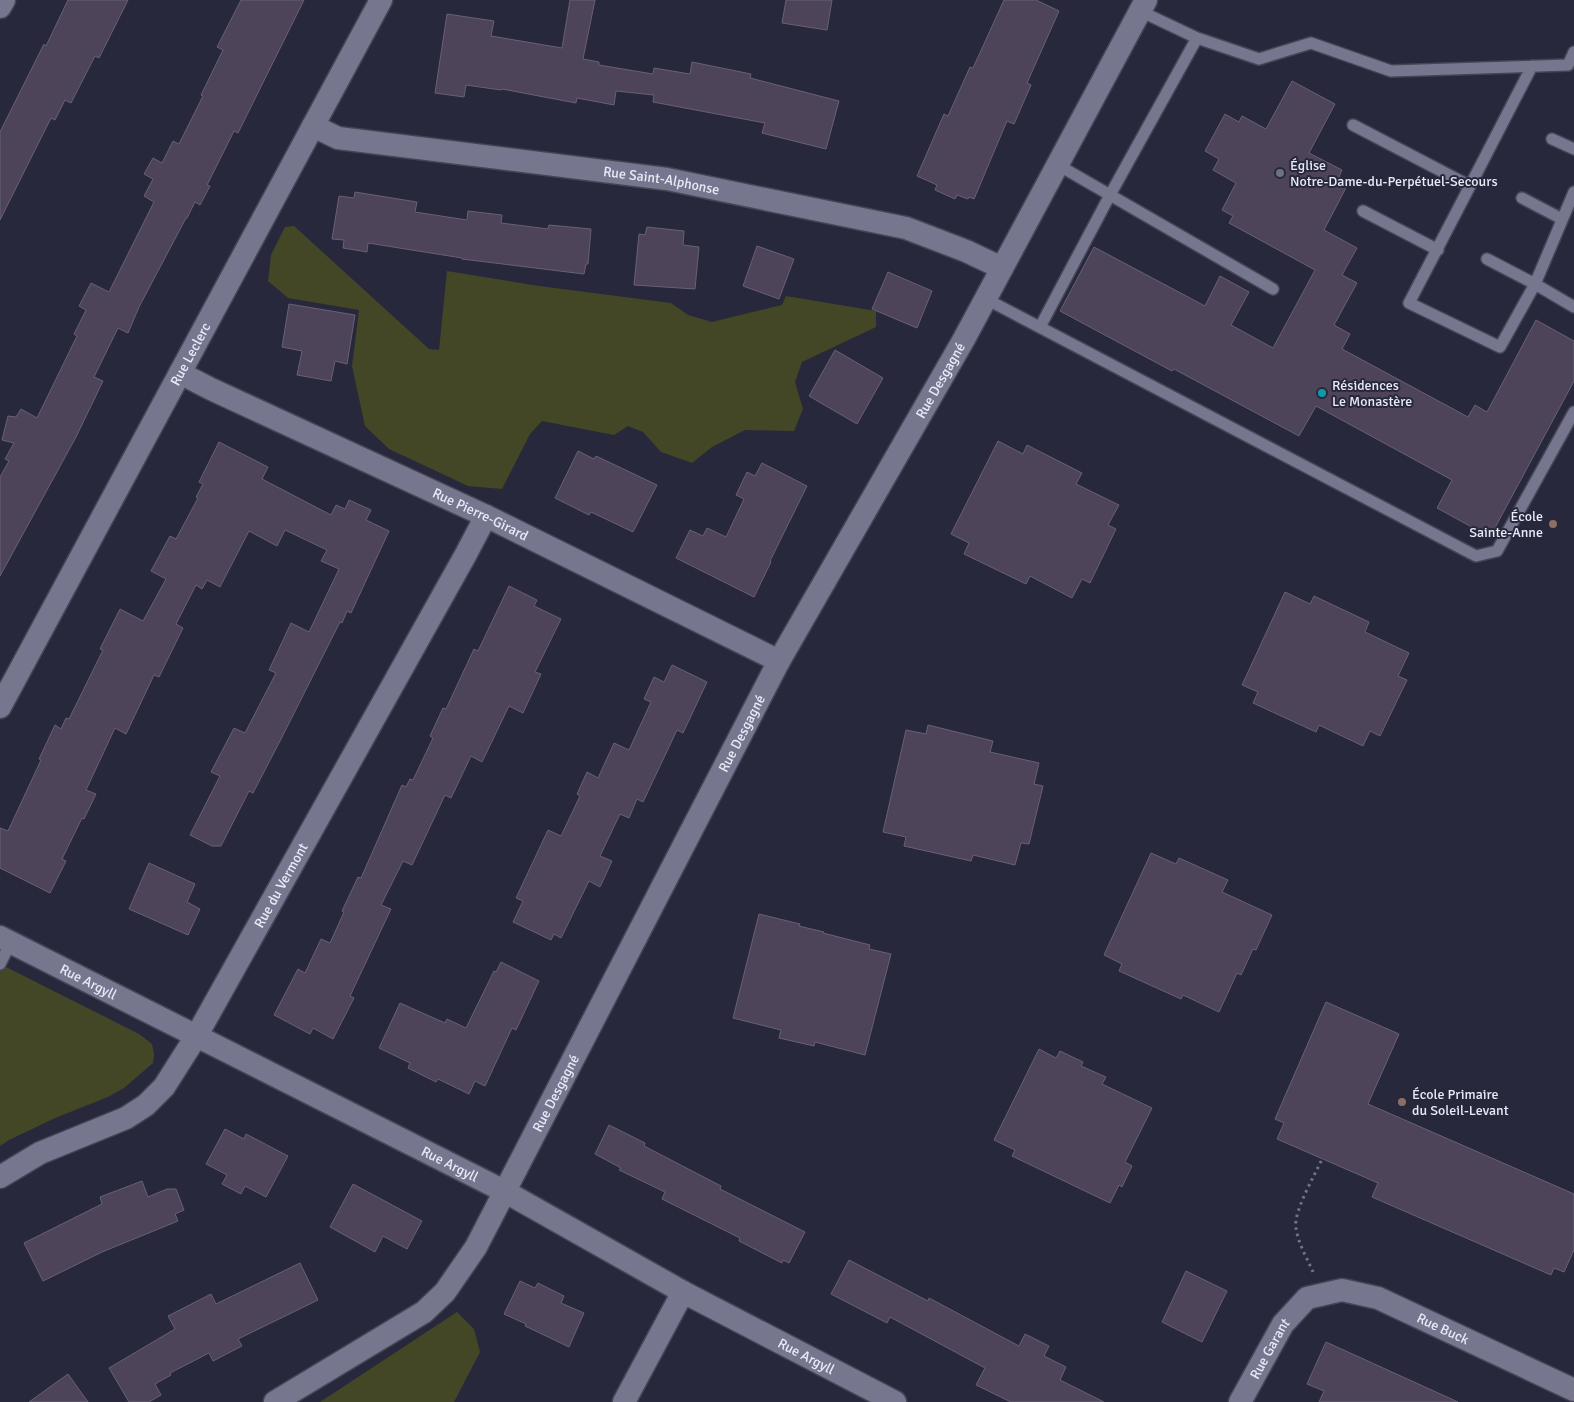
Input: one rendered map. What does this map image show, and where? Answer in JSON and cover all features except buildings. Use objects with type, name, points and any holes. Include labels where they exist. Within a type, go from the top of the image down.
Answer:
[{"type":"street","points":[[0,8],[4,0]]},
{"type":"street","name":"Rue Leclerc","points":[[0,707],[381,0]]},
{"type":"street","name":"Rue Desgagné","points":[[275,1402],[424,1312],[445,1292],[476,1247],[779,661],[986,299],[1143,5]]},
{"type":"street","name":"Rue Saint-Alphonse","points":[[313,126],[338,138],[667,178],[906,228],[966,251],[1002,268]]},
{"type":"street","name":"Rue Pierre-Girard","points":[[180,373],[210,390],[486,516],[779,661]]},
{"type":"street","name":"Rue du Vermont","points":[[0,1177],[40,1153],[119,1121],[146,1105],[164,1087],[197,1035],[462,563],[486,516]]},
{"type":"street","name":"Rue Argyll","points":[[6,939],[504,1191],[683,1292],[895,1402]]},
{"type":"street","name":"Rue Buck","points":[[1315,1296],[1342,1290],[1378,1298],[1574,1390]]},
{"type":"street","points":[[624,1402],[683,1292]]},
{"type":"street","name":"Rue Garant","points":[[1240,1402],[1283,1324],[1315,1296]]},
{"type":"lane","points":[[1143,5],[1197,38],[1259,59],[1311,43],[1392,71],[1568,65],[1574,52]]},
{"type":"lane","points":[[1040,327],[1110,195],[1197,38]]},
{"type":"lane","points":[[1532,66],[1409,303],[1500,347],[1535,284],[1574,192]]},
{"type":"lane","points":[[1353,125],[1470,186]]},
{"type":"lane","points":[[1552,139],[1574,149]]},
{"type":"lane","points":[[1058,165],[1273,288]]},
{"type":"lane","points":[[1522,198],[1562,219]]},
{"type":"lane","points":[[1363,211],[1438,250]]},
{"type":"lane","points":[[1487,259],[1535,284],[1574,308]]},
{"type":"lane","points":[[986,299],[1476,556],[1497,551],[1574,412]]},
{"type":"lane","points":[[0,964],[6,939]]},
{"type":"path","points":[[1315,1296],[1295,1226],[1297,1214],[1322,1159]]},
{"type":"green space","points":[[294,226],[429,349],[439,350],[447,271],[539,286],[671,303],[688,315],[712,322],[782,305],[786,296],[876,311],[876,327],[802,362],[795,382],[803,409],[794,431],[745,430],[712,447],[692,463],[661,452],[643,432],[628,426],[614,435],[542,421],[530,434],[502,489],[468,486],[389,449],[365,426],[352,366],[359,310],[288,298],[268,281],[271,255],[285,227]]},
{"type":"green space","points":[[0,964],[139,1034],[152,1044],[153,1063],[124,1088],[108,1097],[55,1118],[0,1146]]},
{"type":"green space","points":[[457,1312],[474,1329],[480,1352],[454,1402],[320,1402]]},
{"type":"place","name":"Église Notre-Dame-du-Perpétuel-Secours","points":[[1280,173]]},
{"type":"place","name":"Résidences Le Monastère","points":[[1322,393]]},
{"type":"place","name":"École Sainte-Anne","points":[[1553,524]]},
{"type":"place","name":"École Primaire du Soleil-Levant","points":[[1402,1102]]}]
